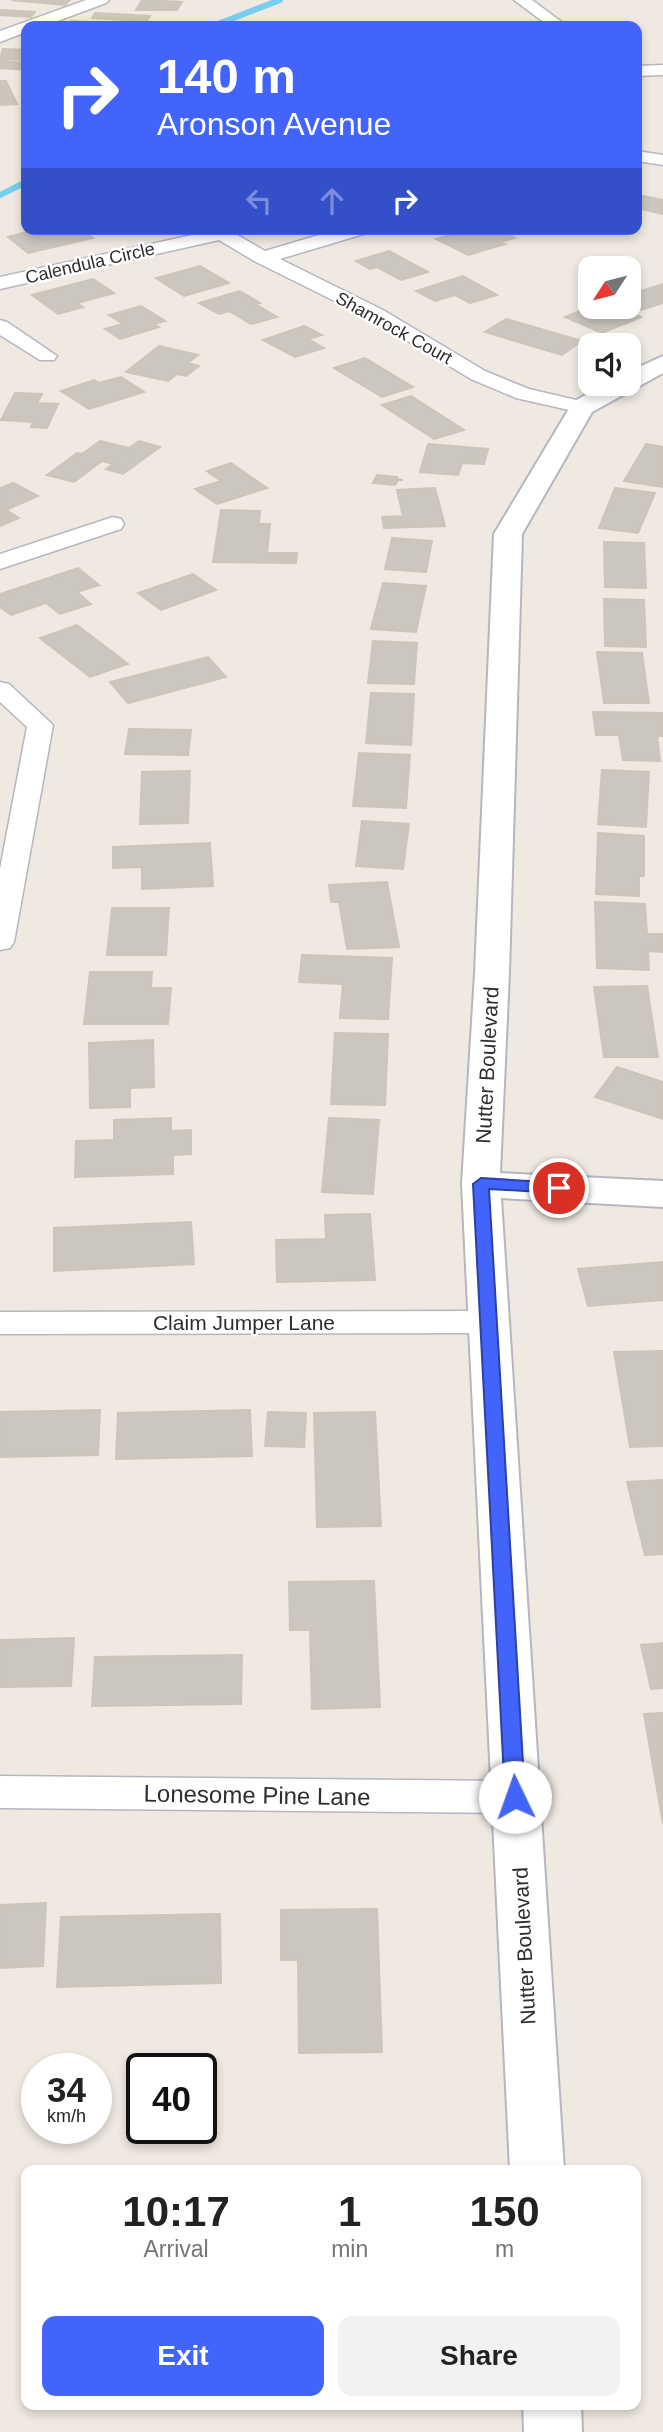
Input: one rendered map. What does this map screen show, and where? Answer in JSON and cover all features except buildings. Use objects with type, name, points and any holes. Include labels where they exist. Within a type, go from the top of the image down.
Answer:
[{"type":"street","points":[[44,21],[101,0]]},
{"type":"street","points":[[523,0],[552,21]]},
{"type":"street","points":[[0,37],[21,30]]},
{"type":"street","points":[[642,71],[663,70]]},
{"type":"street","points":[[642,157],[663,160]]},
{"type":"street","name":"Calendula Circle","points":[[0,283],[200,235]]},
{"type":"street","name":"Shamrock Court","points":[[224,235],[263,258],[376,314],[478,375],[523,394],[582,407]]},
{"type":"street","points":[[263,258],[340,235]]},
{"type":"street","points":[[0,326],[47,356]]},
{"type":"street","points":[[641,375],[663,363]]},
{"type":"street","points":[[582,407],[603,396]]},
{"type":"street","name":"Nutter Boulevard","points":[[537,2165],[481,1184],[492,973],[508,534],[582,407]]},
{"type":"street","points":[[0,562],[113,524]]},
{"type":"street","points":[[0,689],[40,725],[0,942]]},
{"type":"street","points":[[481,1184],[663,1195]]},
{"type":"street","name":"Claim Jumper Lane","points":[[0,1323],[488,1322]]},
{"type":"street","name":"Lonesome Pine Lane","points":[[0,1792],[515,1797]]},
{"type":"street","points":[[552,2410],[553,2432]]},
{"type":"waterway","points":[[226,21],[280,0]]},
{"type":"waterway","points":[[0,195],[21,184]]},
{"type":"route","points":[[515,1797],[481,1184],[559,1188]]}]
